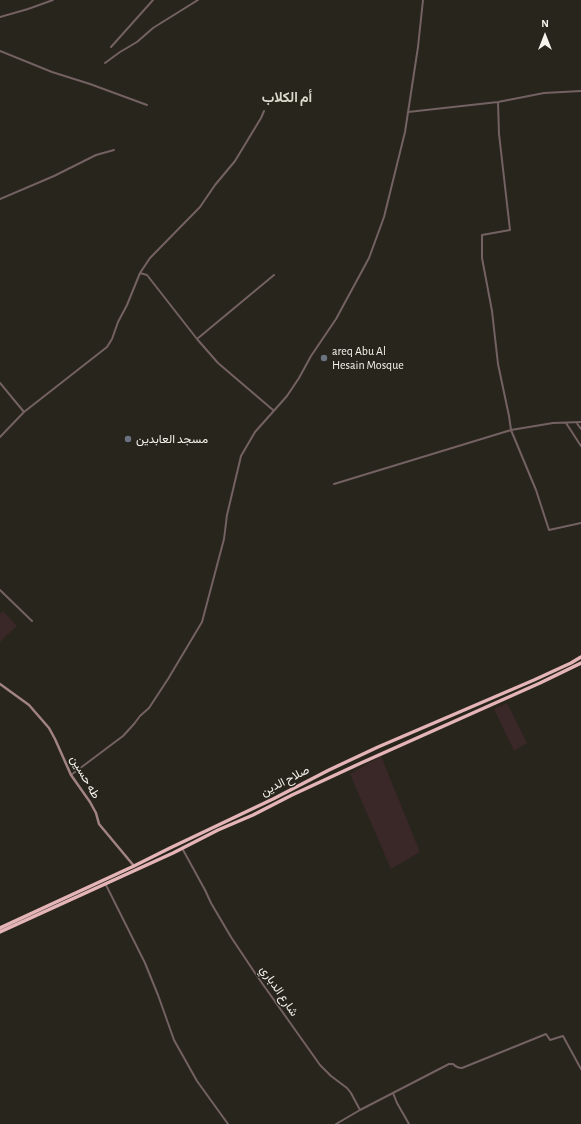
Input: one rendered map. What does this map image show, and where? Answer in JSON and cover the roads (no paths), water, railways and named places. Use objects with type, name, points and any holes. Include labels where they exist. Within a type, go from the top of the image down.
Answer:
[{"type":"highway","name":"صلاح الدين","points":[[0,932],[329,770],[378,747],[534,680],[581,657]]},
{"type":"highway","name":"صلاح الدين","points":[[0,928],[137,870],[361,763],[540,683],[581,663]]},
{"type":"highway","points":[[242,814],[244,819]]},
{"type":"street","points":[[0,17],[53,0]]},
{"type":"street","points":[[111,47],[152,0]]},
{"type":"street","points":[[105,63],[137,42],[154,28],[198,0]]},
{"type":"street","points":[[71,776],[123,736],[148,708],[168,679],[202,622],[224,539],[227,515],[241,456],[255,432],[287,396],[299,378],[311,356],[336,319],[369,258],[384,216],[405,132],[418,47],[423,0]]},
{"type":"street","points":[[0,51],[52,72],[147,105]]},
{"type":"street","points":[[408,112],[498,102],[544,93],[581,91]]},
{"type":"street","points":[[498,102],[499,134],[510,230],[482,235],[482,258],[491,304],[498,364],[511,430],[536,490],[549,530],[581,523]]},
{"type":"street","points":[[0,437],[24,412],[107,347],[112,339],[140,273],[150,258],[200,207],[235,160],[264,111]]},
{"type":"street","points":[[0,199],[54,176],[96,155],[114,150]]},
{"type":"street","points":[[140,273],[147,275],[197,339],[218,363],[273,411]]},
{"type":"street","points":[[197,339],[274,275]]},
{"type":"street","points":[[0,383],[24,412]]},
{"type":"street","points":[[576,422],[581,429]]},
{"type":"street","points":[[334,484],[511,430],[537,425],[581,422]]},
{"type":"street","points":[[566,423],[581,446]]},
{"type":"street","points":[[0,590],[32,621]]},
{"type":"street","name":"طه حسين","points":[[0,684],[29,705],[49,728],[71,776],[90,802],[99,824],[134,866]]},
{"type":"street","name":"شارع الدباري","points":[[182,848],[217,914],[257,976],[320,1065],[331,1076],[347,1088],[360,1110]]},
{"type":"street","points":[[105,884],[145,963],[174,1040],[197,1080],[228,1124]]},
{"type":"street","points":[[336,1124],[449,1064],[462,1068],[546,1034],[550,1040],[563,1036],[581,1069]]},
{"type":"street","points":[[577,1061],[581,1058]]},
{"type":"street","points":[[393,1093],[409,1124]]},
{"type":"place","name":"areq Abu Al Hesain Mosque","points":[[324,358]]},
{"type":"place","name":"مسجد العابدين","points":[[128,439]]},
{"type":"district","name":"أم الكلاب","points":[[287,98]]}]
